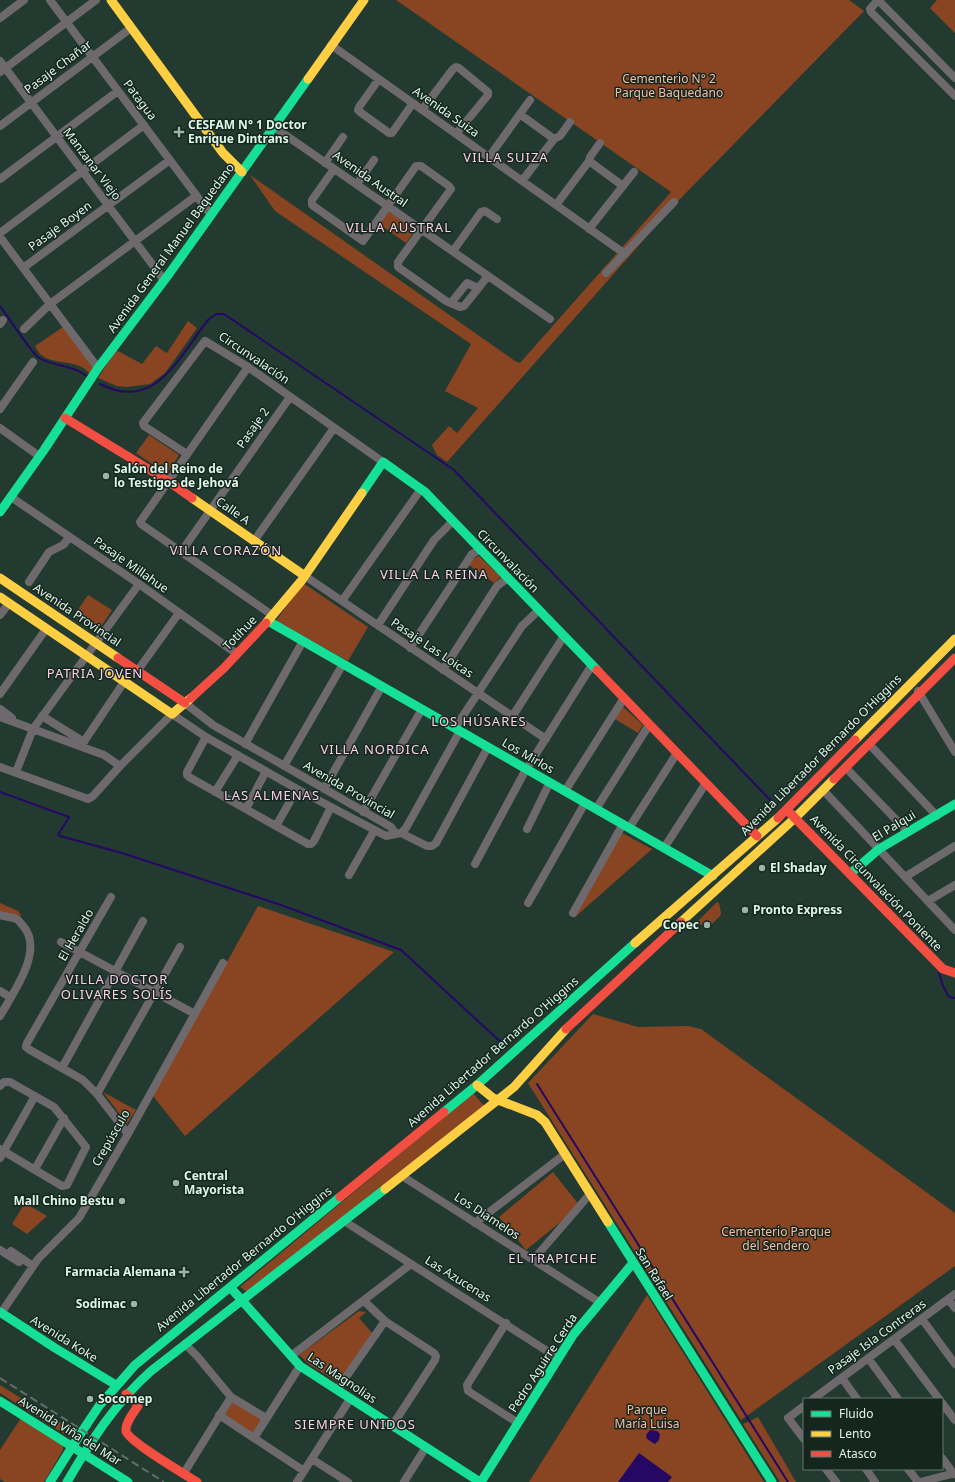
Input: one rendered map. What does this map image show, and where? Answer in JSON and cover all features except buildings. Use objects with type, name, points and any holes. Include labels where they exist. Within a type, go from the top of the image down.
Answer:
[{"type":"street","points":[[0,18],[24,0]]},
{"type":"street","name":"Patagua","points":[[50,0],[211,216]]},
{"type":"street","points":[[2,67],[96,0]]},
{"type":"street","points":[[111,0],[223,153],[242,172]]},
{"type":"street","name":"Avenida General Manuel Baquedano","points":[[0,512],[98,368],[211,216],[364,0]]},
{"type":"street","points":[[955,78],[878,0],[870,9],[871,12],[955,96]]},
{"type":"street","name":"Pasaje Chañar","points":[[0,126],[131,28]]},
{"type":"street","points":[[914,56],[913,47],[919,44],[923,46]]},
{"type":"street","name":"Avenida Suiza","points":[[331,45],[625,254]]},
{"type":"street","name":"Manzanar Viejo","points":[[2,67],[31,103],[164,280]]},
{"type":"street","points":[[422,110],[456,67],[488,92],[488,95],[456,134]]},
{"type":"street","points":[[379,80],[358,110],[389,133],[392,133],[413,103]]},
{"type":"street","points":[[0,179],[118,91]]},
{"type":"street","points":[[489,158],[521,115],[530,100]]},
{"type":"street","points":[[521,115],[554,139]]},
{"type":"street","points":[[522,181],[554,139],[560,136],[570,122]]},
{"type":"street","points":[[0,233],[144,125]]},
{"type":"street","name":"Avenida Austral","points":[[274,127],[550,319]]},
{"type":"street","points":[[325,162],[343,137]]},
{"type":"street","points":[[556,205],[589,162],[590,157],[600,143]]},
{"type":"street","name":"Pasaje Boyen","points":[[23,268],[170,160]]},
{"type":"street","points":[[357,184],[374,160]]},
{"type":"street","points":[[589,162],[623,186]]},
{"type":"street","points":[[334,168],[312,200],[312,205],[361,240],[365,240],[418,165],[421,166],[451,188],[398,262],[398,267],[449,302],[460,307],[464,306],[488,276]]},
{"type":"street","points":[[589,229],[634,172]]},
{"type":"street","points":[[24,329],[50,304],[196,196]]},
{"type":"street","points":[[606,273],[674,202]]},
{"type":"street","points":[[453,251],[481,212],[485,211],[497,219]]},
{"type":"street","points":[[0,237],[98,368]]},
{"type":"street","points":[[449,302],[466,283],[478,288]]},
{"type":"street","name":"Circunvalación","points":[[187,454],[144,426],[144,421],[204,342],[208,341],[248,367],[421,489],[758,836]]},
{"type":"street","points":[[0,409],[33,362]]},
{"type":"street","points":[[248,367],[141,520],[141,524],[270,618]]},
{"type":"street","name":"Pasaje 2","points":[[181,552],[290,397]]},
{"type":"street","name":"Calle A","points":[[65,418],[168,481],[305,576]]},
{"type":"street","points":[[0,428],[39,456]]},
{"type":"street","points":[[254,541],[334,428]]},
{"type":"street","name":"Totihue","points":[[16,772],[88,799],[93,796],[120,766],[172,714],[185,704],[237,654],[270,618],[305,576],[383,462]]},
{"type":"street","points":[[342,601],[421,489]]},
{"type":"street","name":"Pasaje Millahue","points":[[11,497],[139,584],[237,654]]},
{"type":"street","points":[[378,625],[434,540],[453,521]]},
{"type":"street","points":[[29,582],[50,552],[63,545],[70,537]]},
{"type":"street","points":[[410,648],[472,554],[481,550]]},
{"type":"street","name":"Pasaje Las Loicas","points":[[305,576],[546,739]]},
{"type":"street","name":"Avenida Provincial","points":[[0,578],[138,670],[213,725],[399,833]]},
{"type":"street","points":[[443,670],[497,586],[508,578]]},
{"type":"street","points":[[0,767],[16,772],[33,729],[139,584]]},
{"type":"street","name":"Avenida Provincial","points":[[0,597],[206,737],[374,831],[386,836],[399,833]]},
{"type":"street","points":[[0,615],[9,603]]},
{"type":"street","points":[[488,747],[436,843],[432,846],[427,846],[399,833],[406,828],[457,729],[478,693],[522,626],[539,610]]},
{"type":"street","points":[[138,670],[179,613]]},
{"type":"street","name":"Los Mirlos","points":[[270,618],[303,641],[713,876]]},
{"type":"street","points":[[0,694],[46,628]]},
{"type":"street","points":[[512,717],[564,636]]},
{"type":"street","name":"Avenida Libertador Bernardo O'Higgins","points":[[50,1482],[94,1413],[134,1365],[477,1085],[786,810],[955,639]]},
{"type":"street","points":[[245,744],[303,641]]},
{"type":"street","name":"Avenida Libertador Bernardo O'Higgins","points":[[67,1482],[109,1415],[126,1394],[143,1377],[514,1088],[561,1034],[584,1011],[796,818],[955,658]]},
{"type":"street","points":[[284,766],[343,664]]},
{"type":"street","points":[[475,864],[527,769],[592,665]]},
{"type":"street","points":[[83,744],[124,682]]},
{"type":"street","points":[[913,682],[917,697],[955,752]]},
{"type":"street","points":[[324,789],[382,686]]},
{"type":"street","points":[[904,690],[917,697]]},
{"type":"street","points":[[565,791],[624,698]]},
{"type":"street","points":[[0,709],[19,724]]},
{"type":"street","points":[[363,812],[422,709]]},
{"type":"street","points":[[42,716],[83,744],[104,755],[120,766]]},
{"type":"street","points":[[0,717],[33,729],[83,744]]},
{"type":"street","points":[[596,809],[649,725]]},
{"type":"street","points":[[206,737],[187,774],[189,777],[215,792],[308,844],[311,844],[314,841],[331,807]]},
{"type":"street","points":[[869,744],[937,816]]},
{"type":"street","points":[[573,913],[626,826],[678,753]]},
{"type":"street","points":[[215,792],[238,755]]},
{"type":"street","points":[[846,768],[908,832]]},
{"type":"street","points":[[246,809],[266,771]]},
{"type":"street","points":[[527,829],[550,782]]},
{"type":"street","points":[[664,848],[706,783]]},
{"type":"street","points":[[276,826],[297,788]]},
{"type":"street","points":[[823,790],[928,901],[954,926]]},
{"type":"street","points":[[528,903],[585,803]]},
{"type":"street","name":"El Palqui","points":[[850,874],[878,849],[937,816],[955,804]]},
{"type":"street","name":"Avenida Circunvalación Poniente","points":[[786,810],[796,818],[944,969],[953,972]]},
{"type":"street","points":[[349,875],[374,831]]},
{"type":"street","points":[[905,877],[955,846]]},
{"type":"street","points":[[928,901],[955,885]]},
{"type":"street","name":"El Heraldo","points":[[62,1068],[26,1047],[27,1043],[112,897]]},
{"type":"street","points":[[0,916],[18,920],[28,932],[30,944],[29,961],[0,1016]]},
{"type":"street","points":[[128,1134],[97,1094],[83,1080],[62,1068],[143,920]]},
{"type":"street","points":[[61,942],[195,1014]]},
{"type":"street","points":[[97,1094],[180,947]]},
{"type":"street","name":"Crepúsculo","points":[[1,1312],[41,1255],[79,1218],[128,1134],[223,963]]},
{"type":"street","points":[[0,991],[10,997]]},
{"type":"street","points":[[0,1086],[4,1082],[10,1082],[35,1096],[54,1107],[86,1147],[67,1185],[62,1186],[35,1169],[1,1153],[35,1096]]},
{"type":"street","name":"San Rafael","points":[[477,1085],[493,1098],[542,1119],[772,1482]]},
{"type":"street","points":[[35,1169],[64,1118]]},
{"type":"street","points":[[475,1223],[565,1154]]},
{"type":"street","name":"Los Diamelos","points":[[402,1176],[599,1302]]},
{"type":"street","points":[[533,1260],[590,1194]]},
{"type":"street","name":"Las Azucenas","points":[[344,1221],[558,1358]]},
{"type":"street","points":[[0,1250],[19,1262],[23,1258]]},
{"type":"street","points":[[11,1251],[33,1266]]},
{"type":"street","name":"Pedro Aguirre Cerda","points":[[480,1482],[578,1327],[633,1263]]},
{"type":"street","points":[[291,1356],[411,1264]]},
{"type":"street","name":"Las Magnolias","points":[[230,1287],[300,1366],[480,1482]]},
{"type":"street","points":[[952,1297],[955,1308]]},
{"type":"street","name":"Pasaje Isla Contreras","points":[[815,1398],[952,1297]]},
{"type":"street","points":[[364,1301],[385,1321],[434,1353],[436,1356],[435,1360],[392,1426]]},
{"type":"street","name":"Avenida Koke","points":[[1,1312],[55,1348],[116,1385]]},
{"type":"street","points":[[922,1319],[955,1364]]},
{"type":"street","points":[[337,1390],[385,1321]]},
{"type":"street","points":[[506,1324],[466,1388],[468,1391],[518,1423]]},
{"type":"street","points":[[894,1339],[938,1398]]},
{"type":"street","points":[[185,1344],[231,1397],[266,1418]]},
{"type":"street","points":[[868,1358],[897,1398]]},
{"type":"street","points":[[254,1438],[300,1366]]},
{"type":"street","points":[[842,1378],[856,1398]]},
{"type":"street","name":"Avenida Viña del Mar","points":[[126,1394],[134,1400],[138,1406],[127,1425],[126,1429],[128,1435],[139,1445],[197,1482]]},
{"type":"street","points":[[184,1473],[231,1397]]},
{"type":"street","points":[[297,1482],[350,1399]]},
{"type":"street","name":"Avenida Viña del Mar","points":[[0,1401],[128,1482]]},
{"type":"street","points":[[943,1404],[955,1420]]},
{"type":"street","points":[[803,1407],[788,1418],[803,1438]]},
{"type":"street","points":[[219,1415],[304,1471]]},
{"type":"street","points":[[404,1482],[426,1448]]},
{"type":"street","points":[[312,1459],[348,1482]]},
{"type":"street","points":[[909,1470],[919,1482],[954,1474],[943,1459]]},
{"type":"street","points":[[827,1470],[836,1482]]},
{"type":"street","points":[[867,1470],[875,1482]]},
{"type":"green space","name":"Cementerio N° 2 Parque Baquedano","points":[[396,0],[849,0],[864,11],[680,199],[447,462],[437,455],[432,445],[449,426],[457,433],[478,408],[445,391],[471,344],[275,211],[250,175],[515,361],[520,363],[671,192]]},
{"type":"green space","points":[[937,0],[955,0],[955,33],[930,8]]},
{"type":"green space","points":[[388,211],[415,230],[406,243],[379,224]]},
{"type":"green space","points":[[188,321],[197,328],[165,373],[150,384],[127,387],[117,386],[98,378],[116,350],[142,364],[156,346],[167,353]]},
{"type":"green space","points":[[66,325],[96,365],[90,374],[79,366],[45,358],[40,354],[35,346]]},
{"type":"green space","points":[[149,435],[179,455],[167,474],[136,453]]},
{"type":"green space","points":[[479,556],[501,577],[494,583],[469,565],[474,558]]},
{"type":"green space","points":[[303,583],[368,627],[348,661],[276,621]]},
{"type":"green space","points":[[88,595],[112,610],[100,628],[95,629],[74,615]]},
{"type":"green space","points":[[622,706],[643,725],[638,733],[615,719]]},
{"type":"green space","points":[[622,833],[652,849],[574,918]]},
{"type":"green space","points":[[717,902],[719,903],[721,913],[710,926],[707,927],[696,923]]},
{"type":"green space","points":[[0,903],[18,911],[22,916],[0,912]]},
{"type":"green space","points":[[258,906],[394,952],[185,1136],[153,1096]]},
{"type":"green space","name":"Cementerio Parque del Sendero","points":[[593,1014],[638,1027],[688,1026],[701,1029],[955,1213],[955,1266],[741,1420],[528,1083]]},
{"type":"green space","points":[[103,1092],[136,1110],[127,1124]]},
{"type":"green space","points":[[473,1093],[485,1107],[247,1292],[240,1287]]},
{"type":"green space","points":[[553,1172],[580,1206],[526,1250],[499,1217]]},
{"type":"green space","points":[[25,1203],[47,1216],[27,1234],[12,1224]]},
{"type":"green space","name":"Parque María Luisa","points":[[647,1295],[764,1482],[529,1482]]},
{"type":"green space","points":[[359,1311],[366,1312],[359,1318],[373,1334],[339,1383],[310,1365],[299,1355]]},
{"type":"green space","points":[[0,1385],[78,1434],[71,1438],[69,1437],[0,1393]]},
{"type":"green space","points":[[233,1401],[264,1419],[254,1434],[224,1415]]},
{"type":"green space","points":[[758,1417],[796,1482],[780,1482],[743,1424]]},
{"type":"green space","points":[[21,1418],[63,1444],[63,1450],[44,1482],[5,1482],[0,1479],[0,1450]]},
{"type":"shaded area","points":[[650,1430],[657,1431],[660,1434],[659,1440],[655,1444],[647,1439],[646,1435]]},
{"type":"shaded area","points":[[639,1453],[672,1477],[668,1482],[618,1482]]},
{"type":"waterway","points":[[0,306],[25,342],[39,358],[77,370],[88,377]]},
{"type":"waterway","points":[[100,384],[120,391],[136,391],[151,386],[176,364],[208,320],[216,314],[224,314],[454,470],[773,803]]},
{"type":"waterway","points":[[0,792],[69,817],[58,835]]},
{"type":"waterway","points":[[60,836],[122,853],[281,905],[401,950],[505,1046]]},
{"type":"waterway","points":[[939,973],[943,986],[949,997],[955,998]]},
{"type":"waterway","points":[[537,1084],[788,1482]]},
{"type":"railway","points":[[0,1378],[164,1482]]},
{"type":"traffic: fast","points":[[0,512],[44,450],[98,368],[169,274],[308,79]]},
{"type":"traffic: fast","points":[[362,493],[383,462],[425,492],[597,670]]},
{"type":"traffic: fast","points":[[268,621],[713,876]]},
{"type":"traffic: fast","points":[[850,874],[879,849],[955,804]]},
{"type":"traffic: fast","points":[[444,1112],[477,1085],[635,943]]},
{"type":"traffic: fast","points":[[67,1482],[104,1423],[126,1396],[151,1371],[385,1189]]},
{"type":"traffic: fast","points":[[50,1482],[99,1406],[135,1365],[340,1197]]},
{"type":"traffic: fast","points":[[608,1222],[772,1482]]},
{"type":"traffic: fast","points":[[481,1482],[573,1335],[633,1263]]},
{"type":"traffic: fast","points":[[230,1287],[300,1366],[480,1482]]},
{"type":"traffic: fast","points":[[0,1312],[116,1385]]},
{"type":"traffic: fast","points":[[0,1401],[128,1482]]},
{"type":"traffic: slow","points":[[111,0],[223,153],[242,172]]},
{"type":"traffic: slow","points":[[308,79],[364,0]]},
{"type":"traffic: slow","points":[[266,623],[302,580],[362,493]]},
{"type":"traffic: slow","points":[[192,498],[305,576]]},
{"type":"traffic: slow","points":[[0,578],[118,658]]},
{"type":"traffic: slow","points":[[0,597],[172,714],[191,698]]},
{"type":"traffic: slow","points":[[855,740],[955,639]]},
{"type":"traffic: slow","points":[[681,922],[795,818],[834,779]]},
{"type":"traffic: slow","points":[[635,943],[778,818]]},
{"type":"traffic: slow","points":[[385,1189],[514,1087],[566,1029]]},
{"type":"traffic: slow","points":[[477,1085],[493,1098],[537,1115],[545,1122],[608,1222]]},
{"type":"traffic: jam","points":[[65,418],[168,481],[192,498]]},
{"type":"traffic: jam","points":[[191,698],[224,668],[266,623]]},
{"type":"traffic: jam","points":[[118,658],[185,703]]},
{"type":"traffic: jam","points":[[834,779],[955,658]]},
{"type":"traffic: jam","points":[[597,670],[757,836]]},
{"type":"traffic: jam","points":[[778,818],[855,740]]},
{"type":"traffic: jam","points":[[789,812],[943,969],[955,973]]},
{"type":"traffic: jam","points":[[566,1029],[681,922]]},
{"type":"traffic: jam","points":[[340,1197],[444,1112]]},
{"type":"traffic: jam","points":[[126,1394],[134,1400],[138,1406],[130,1418],[126,1428],[129,1436],[146,1450],[197,1482]]},
{"type":"place","name":"CESFAM N° 1 Doctor Enrique Dintrans","points":[[179,132]]},
{"type":"place","name":"Salón del Reino de lo Testigos de Jehová","points":[[106,476]]},
{"type":"place","name":"El Shaday","points":[[762,868]]},
{"type":"place","name":"Pronto Express","points":[[745,910]]},
{"type":"place","name":"Copec","points":[[707,925]]},
{"type":"place","name":"Central Mayorista","points":[[176,1183]]},
{"type":"place","name":"Mall Chino Bestu","points":[[122,1201]]},
{"type":"place","name":"Farmacia Alemana","points":[[184,1272]]},
{"type":"place","name":"Sodimac","points":[[134,1304]]},
{"type":"place","name":"Socomep","points":[[90,1399]]},
{"type":"district","name":"VILLA SUIZA","points":[[506,157]]},
{"type":"district","name":"VILLA AUSTRAL","points":[[399,227]]},
{"type":"district","name":"VILLA CORAZÓN","points":[[226,550]]},
{"type":"district","name":"VILLA LA REINA","points":[[434,574]]},
{"type":"district","name":"PATRIA JOVEN","points":[[95,673]]},
{"type":"district","name":"LOS HÚSARES","points":[[479,721]]},
{"type":"district","name":"VILLA NORDICA","points":[[375,749]]},
{"type":"district","name":"LAS ALMENAS","points":[[272,795]]},
{"type":"district","name":"VILLA DOCTOR OLIVARES SOLÍS","points":[[117,986]]},
{"type":"district","name":"EL TRAPICHE","points":[[553,1258]]},
{"type":"district","name":"SIEMPRE UNIDOS","points":[[355,1424]]}]
